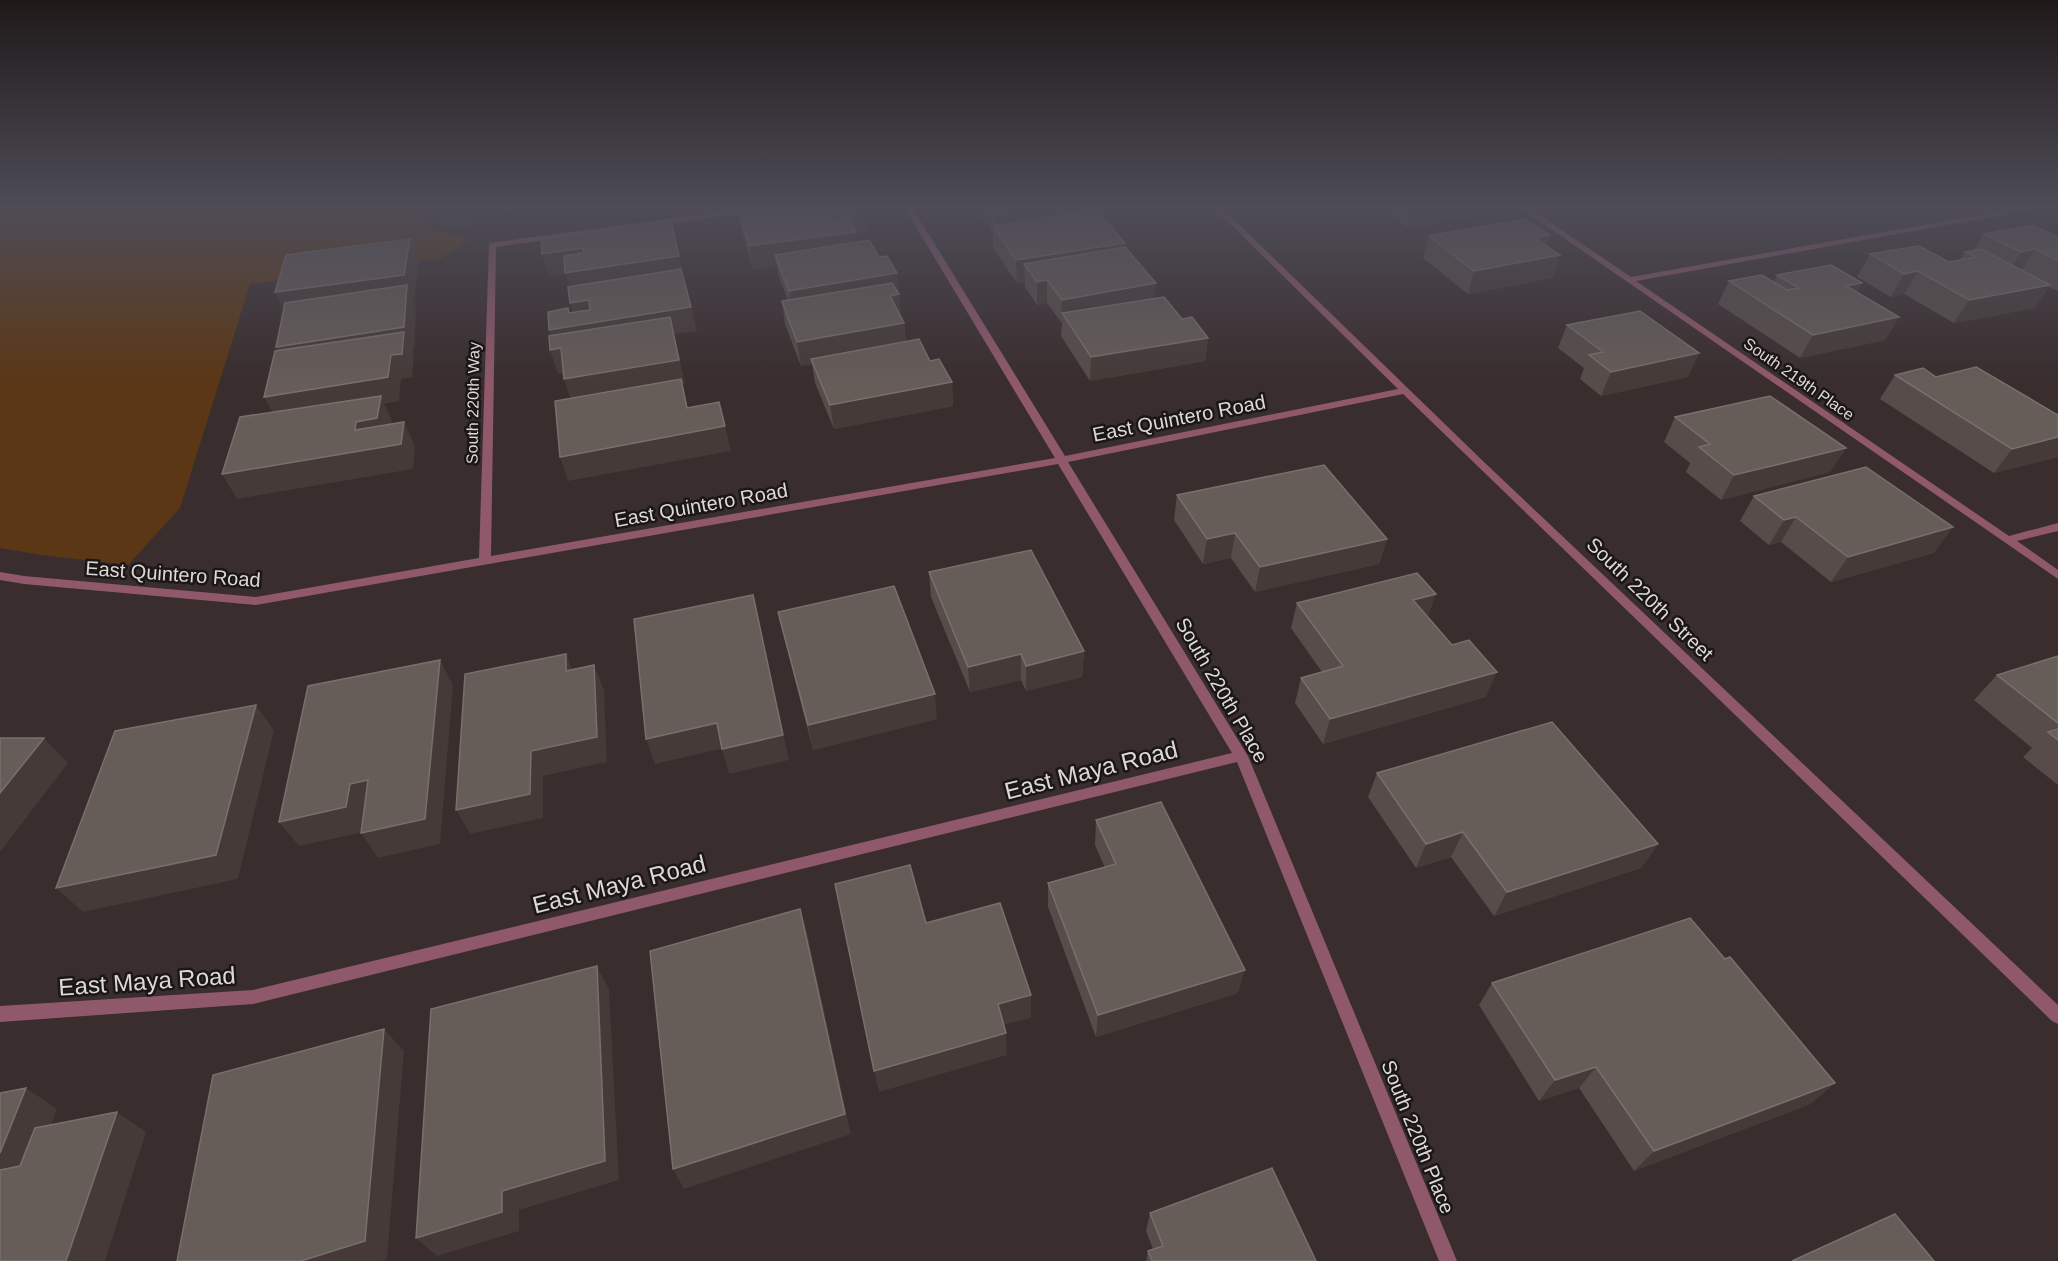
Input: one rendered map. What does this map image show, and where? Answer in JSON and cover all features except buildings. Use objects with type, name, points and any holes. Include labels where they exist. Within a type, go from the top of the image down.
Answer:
[{"type":"street","name":"South 220th Way","points":[[484,561],[491,266]]},
{"type":"street","name":"South 220th Place","points":[[945,266],[1241,756],[1448,1261]]},
{"type":"street","name":"South 220th Street","points":[[1277,266],[2058,1016]]},
{"type":"street","name":"South 219th Place","points":[[1608,266],[2058,575]]},
{"type":"street","points":[[1629,280],[1708,266]]},
{"type":"street","name":"East Quintero Road","points":[[0,576],[256,601],[1062,460],[1405,391]]},
{"type":"street","points":[[2007,540],[2058,527]]},
{"type":"street","name":"East Maya Road","points":[[0,1014],[253,997],[1241,756]]},
{"type":"shaded area","points":[[0,266],[384,266],[250,284],[180,508],[128,565],[0,548]]}]
